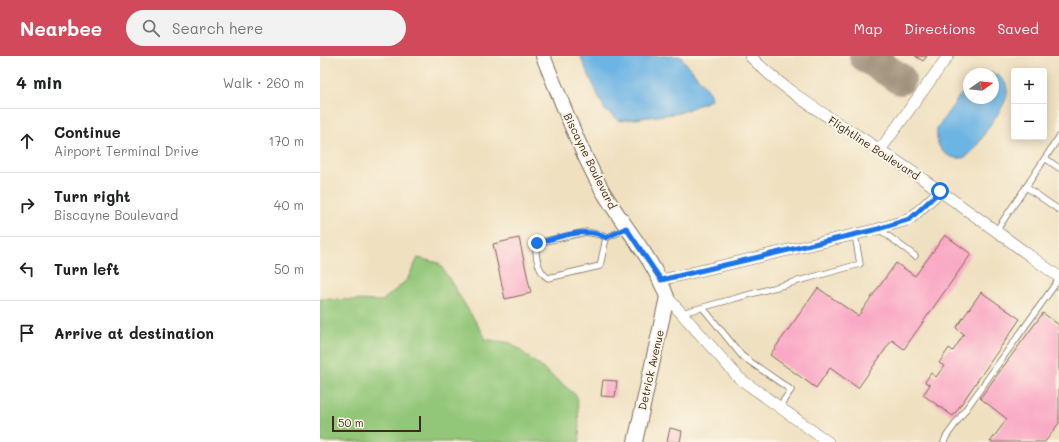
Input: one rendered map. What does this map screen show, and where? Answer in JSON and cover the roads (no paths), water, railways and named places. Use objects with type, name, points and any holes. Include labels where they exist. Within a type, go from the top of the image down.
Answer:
[{"type":"street","name":"Biscayne Boulevard","points":[[543,56],[566,113],[601,187],[626,228],[661,280],[667,297]]},
{"type":"street","name":"Flightline Boulevard","points":[[750,56],[763,69],[819,112],[880,150],[940,191],[1059,278]]},
{"type":"street","points":[[880,150],[948,56]]},
{"type":"street","points":[[661,280],[855,235],[910,219],[940,191]]},
{"type":"street","points":[[667,297],[739,378],[828,442]]},
{"type":"street","name":"Detrick Avenue","points":[[635,442],[667,297]]},
{"type":"lane","points":[[996,231],[1059,137]]},
{"type":"lane","points":[[1045,158],[1059,168]]},
{"type":"lane","points":[[1026,186],[1059,210]]},
{"type":"lane","points":[[606,238],[626,228]]},
{"type":"lane","points":[[878,229],[915,256]]},
{"type":"lane","points":[[586,232],[601,235],[606,238],[600,266],[548,278],[541,272],[536,249],[537,243],[586,232]]},
{"type":"lane","points":[[682,313],[860,264],[855,235]]},
{"type":"lane","points":[[944,442],[946,437],[1059,278]]},
{"type":"lane","points":[[703,308],[742,356],[791,390],[779,407]]},
{"type":"water","points":[[580,56],[680,56],[709,91],[711,100],[679,113],[620,121],[605,110]]},
{"type":"water","points":[[999,77],[1003,80],[1007,92],[1003,105],[978,144],[969,155],[961,158],[954,158],[943,152],[937,139],[937,128],[963,91],[963,104],[999,104]]}]
